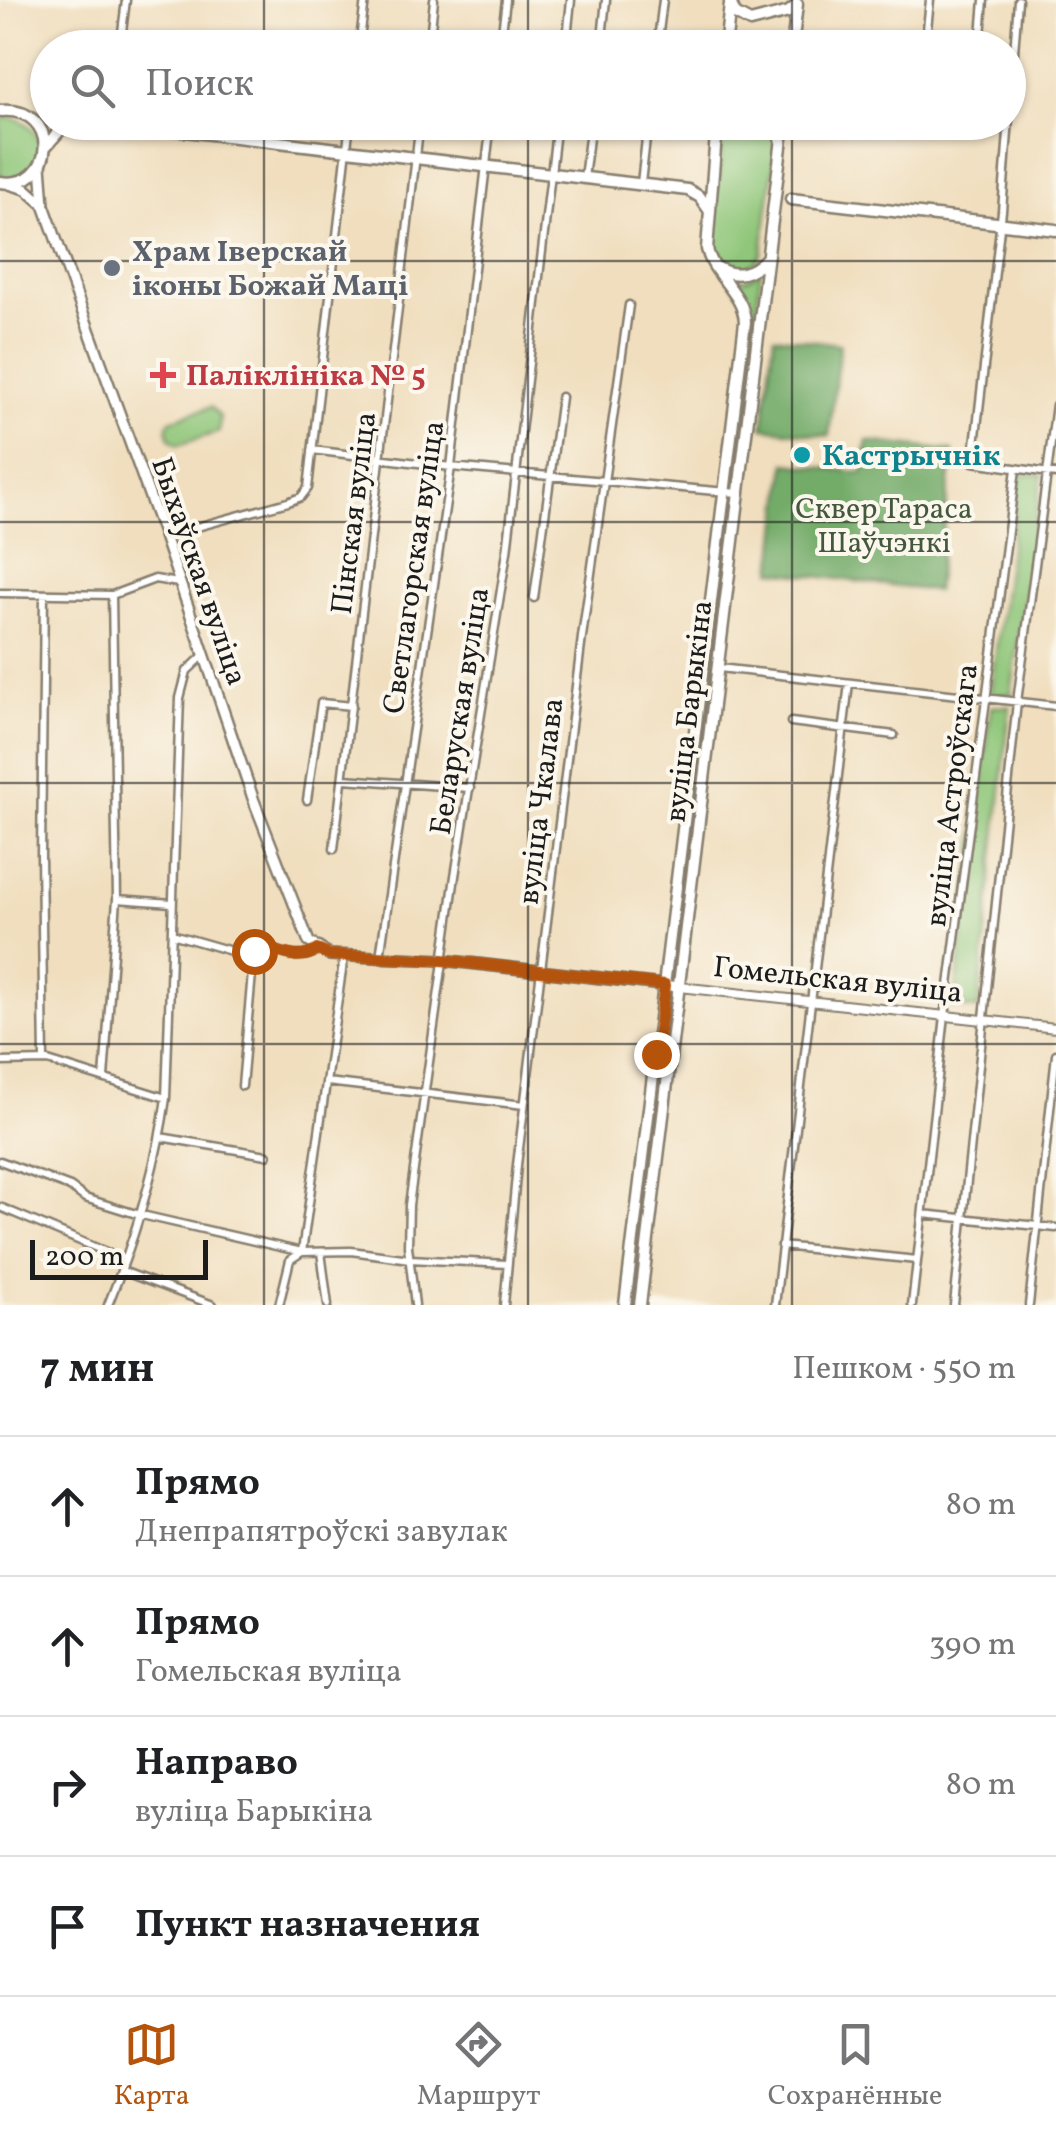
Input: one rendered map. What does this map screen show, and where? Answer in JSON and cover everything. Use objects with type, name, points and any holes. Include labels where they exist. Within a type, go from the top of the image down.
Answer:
[{"type":"main road","points":[[730,1],[735,14],[750,22],[789,12],[797,3]]},
{"type":"main road","points":[[727,30],[730,1]]},
{"type":"main road","points":[[794,30],[797,3]]},
{"type":"main road","points":[[0,102],[6,111],[30,114]]},
{"type":"main road","points":[[25,114],[30,118]]},
{"type":"main road","points":[[44,140],[46,147]]},
{"type":"main road","points":[[4,182],[32,175],[52,140]]},
{"type":"main road","points":[[258,140],[688,190],[702,186],[713,172]]},
{"type":"main road","name":"вуліца Барыкіна","points":[[626,1305],[745,314],[713,265],[706,240],[716,140]]},
{"type":"main road","name":"вуліца Барыкіна","points":[[640,1305],[782,140]]},
{"type":"main road","name":"Быхаўская вуліца","points":[[40,165],[44,204],[164,536],[203,656],[302,930],[317,950]]},
{"type":"main road","points":[[777,171],[782,189],[791,199]]},
{"type":"main road","points":[[4,182],[26,189],[44,204]]},
{"type":"main road","points":[[688,190],[700,197],[709,210]]},
{"type":"main road","points":[[771,221],[780,206],[791,199],[1056,230]]},
{"type":"main road","points":[[713,265],[728,273],[744,274],[767,257]]},
{"type":"main road","name":"Гомельская вуліца","points":[[317,950],[344,956],[541,969],[680,987]]},
{"type":"street","points":[[122,30],[126,0]]},
{"type":"street","points":[[362,30],[365,0]]},
{"type":"street","points":[[431,30],[434,0]]},
{"type":"street","points":[[502,30],[506,0]]},
{"type":"street","points":[[568,30],[572,0]]},
{"type":"street","points":[[603,30],[606,0]]},
{"type":"street","points":[[659,30],[663,0]]},
{"type":"street","points":[[927,30],[930,0]]},
{"type":"street","points":[[982,30],[984,0]]},
{"type":"street","points":[[1016,30],[1018,0]]},
{"type":"street","points":[[164,536],[302,497],[308,488],[347,140]]},
{"type":"street","name":"Пінская вуліца","points":[[334,849],[418,140]]},
{"type":"street","name":"Светлагорская вуліца","points":[[380,958],[451,466],[489,140]]},
{"type":"street","name":"Беларуская вуліца","points":[[415,1305],[408,1205],[442,960],[507,552],[554,140]]},
{"type":"street","points":[[584,178],[589,140]]},
{"type":"street","points":[[640,185],[646,140]]},
{"type":"street","points":[[1007,140],[974,462],[1052,474]]},
{"type":"street","name":"вуліца Чкалава","points":[[504,1305],[541,969],[629,305]]},
{"type":"street","points":[[534,598],[561,396]]},
{"type":"street","name":"вуліца Астроўскага","points":[[954,1305],[1017,702],[1052,474],[1056,406]]},
{"type":"street","points":[[312,450],[740,493]]},
{"type":"street","name":"вуліца Астроўскага","points":[[912,1305],[1016,469]]},
{"type":"street","points":[[0,593],[112,595],[155,580],[178,583]]},
{"type":"street","points":[[44,594],[44,1061]]},
{"type":"street","points":[[104,1078],[117,899],[112,595]]},
{"type":"street","points":[[108,1305],[142,1213],[166,1098],[180,698],[187,672],[203,656]]},
{"type":"street","points":[[718,668],[1056,706]]},
{"type":"street","points":[[775,1305],[849,683]]},
{"type":"street","points":[[307,800],[321,703],[352,706]]},
{"type":"street","points":[[791,722],[894,735]]},
{"type":"street","points":[[344,779],[470,788]]},
{"type":"street","points":[[117,899],[172,903]]},
{"type":"street","points":[[172,934],[252,957]]},
{"type":"street","points":[[242,1086],[252,957],[260,946],[299,957],[317,950]]},
{"type":"street","points":[[279,1305],[290,1260],[302,1252],[344,956]]},
{"type":"street","name":"Гомельская вуліца","points":[[680,987],[1056,1028]]},
{"type":"street","points":[[1029,1305],[1056,1054]]},
{"type":"street","points":[[0,1062],[44,1061],[166,1098]]},
{"type":"street","points":[[328,1082],[524,1106]]},
{"type":"street","points":[[160,1136],[266,1155]]},
{"type":"street","points":[[0,1161],[70,1187],[85,1198],[302,1252],[507,1264]]},
{"type":"street","points":[[0,1207],[125,1260]]},
{"type":"street","points":[[923,1214],[1056,1228]]},
{"type":"street","points":[[781,1246],[917,1260]]},
{"type":"street","points":[[322,1252],[328,1305]]},
{"type":"street","points":[[122,1271],[213,1305]]},
{"type":"green space","points":[[0,119],[23,122],[30,128],[30,140],[39,140],[36,163],[16,177],[0,177]]},
{"type":"green space","points":[[724,140],[776,140],[762,253],[746,267],[725,267],[715,252],[714,215]]},
{"type":"green space","points":[[761,270],[732,485],[750,310],[730,279],[747,279]]},
{"type":"green space","points":[[774,336],[840,344],[829,436],[763,428]]},
{"type":"green space","points":[[211,407],[220,417],[219,432],[178,445],[172,440],[168,431],[170,420]]},
{"type":"green space","name":"Сквер Тараса Шаўчэнкі","points":[[867,441],[953,451],[936,591],[773,571],[786,463],[863,473]]},
{"type":"green space","points":[[1020,474],[1042,475],[1011,695],[990,694]]},
{"type":"green space","points":[[1010,706],[978,1009],[954,1007],[991,707]]},
{"type":"place","name":"Храм Іверскай іконы Божай Маці","points":[[112,268]]},
{"type":"place","name":"Паліклініка № 5","points":[[163,375]]},
{"type":"place","name":"Кастрычнік","points":[[802,455]]},
{"type":"route","points":[[254,951],[260,946],[299,957],[317,950],[330,955],[442,960],[665,985],[656,1054]]}]
